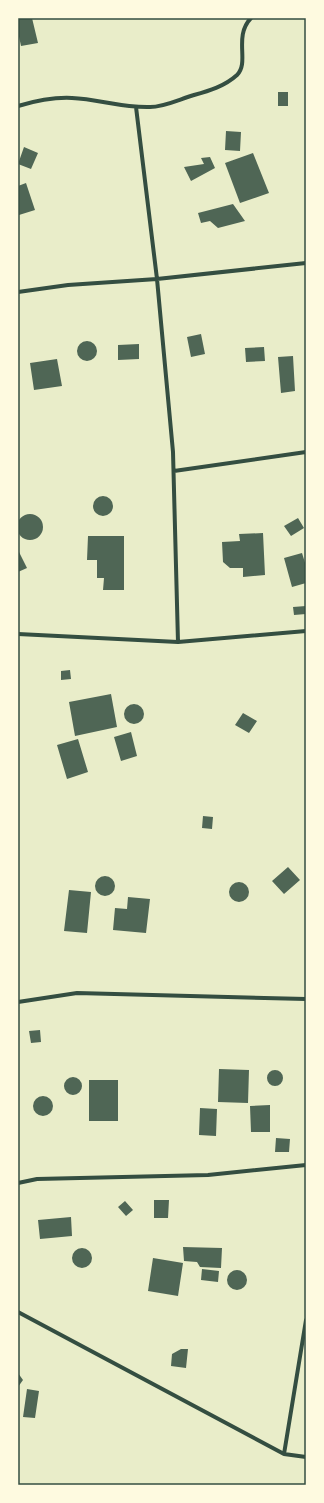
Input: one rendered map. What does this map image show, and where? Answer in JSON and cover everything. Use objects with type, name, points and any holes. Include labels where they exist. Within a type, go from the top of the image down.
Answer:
[{"type":"street","points":[[18,106],[39,100],[71,98],[136,107],[152,107],[214,90],[238,74],[243,60],[243,31],[251,18]]},
{"type":"street","points":[[136,107],[157,279],[174,471],[178,642]]},
{"type":"street","points":[[18,292],[68,285],[157,279],[306,263]]},
{"type":"street","points":[[174,471],[306,452]]},
{"type":"street","points":[[18,634],[178,642],[306,632]]},
{"type":"street","points":[[18,1002],[77,993],[306,999]]},
{"type":"street","points":[[18,1183],[37,1179],[208,1175],[306,1165]]},
{"type":"street","points":[[18,1312],[284,1454],[306,1457]]},
{"type":"street","points":[[284,1454],[306,1320]]},
{"type":"building","points":[[18,18],[32,18],[38,43],[21,46],[18,32]]},
{"type":"building","points":[[278,92],[288,92],[288,106],[278,106]]},
{"type":"building","points":[[226,131],[241,132],[240,151],[225,150]]},
{"type":"building","points":[[24,147],[38,153],[31,169],[18,164]]},
{"type":"building","points":[[253,153],[269,193],[240,203],[225,163]]},
{"type":"building","points":[[210,157],[215,168],[191,181],[184,167],[204,164],[201,158]]},
{"type":"building","points":[[26,183],[35,210],[19,215],[18,186]]},
{"type":"building","points":[[233,204],[245,221],[218,228],[210,221],[201,223],[198,213]]},
{"type":"building","points":[[201,334],[205,354],[191,357],[187,337]]},
{"type":"building","points":[[87,341],[94,344],[97,351],[94,358],[87,361],[80,358],[77,351],[80,344]]},
{"type":"building","points":[[139,344],[139,359],[118,360],[118,345]]},
{"type":"building","points":[[264,347],[265,361],[246,362],[245,348]]},
{"type":"building","points":[[293,356],[295,391],[281,393],[278,357]]},
{"type":"building","points":[[57,359],[62,386],[34,390],[30,363]]},
{"type":"building","points":[[99,496],[107,496],[113,502],[113,510],[107,516],[99,516],[93,510],[93,502]]},
{"type":"building","points":[[30,514],[39,518],[43,527],[39,536],[30,540],[21,536],[17,527],[21,518]]},
{"type":"building","points":[[298,518],[304,528],[291,536],[284,526]]},
{"type":"building","points":[[263,533],[265,575],[243,577],[243,568],[230,568],[223,562],[222,542],[240,541],[239,534]]},
{"type":"building","points":[[88,536],[124,536],[124,590],[103,590],[104,578],[97,578],[97,560],[87,560]]},
{"type":"building","points":[[18,550],[27,568],[18,572]]},
{"type":"building","points":[[302,553],[306,566],[306,583],[292,587],[284,558]]},
{"type":"building","points":[[306,606],[306,614],[294,615],[293,607]]},
{"type":"building","points":[[70,670],[71,679],[61,680],[61,671]]},
{"type":"building","points":[[111,694],[117,727],[75,736],[69,702]]},
{"type":"building","points":[[134,704],[141,707],[144,714],[141,721],[134,724],[127,721],[124,714],[127,707]]},
{"type":"building","points":[[243,713],[257,721],[249,733],[235,725]]},
{"type":"building","points":[[131,732],[137,756],[121,761],[114,737]]},
{"type":"building","points":[[78,739],[88,772],[67,779],[57,745]]},
{"type":"building","points":[[203,816],[213,817],[212,829],[202,828]]},
{"type":"building","points":[[288,867],[300,880],[284,894],[272,881]]},
{"type":"building","points":[[105,876],[112,879],[115,886],[112,893],[105,896],[98,893],[95,886],[98,879]]},
{"type":"building","points":[[239,882],[246,885],[249,892],[246,899],[239,902],[232,899],[229,892],[232,885]]},
{"type":"building","points":[[69,890],[91,892],[87,933],[64,931]]},
{"type":"building","points":[[128,897],[150,899],[146,933],[113,930],[115,908],[127,909]]},
{"type":"building","points":[[40,1030],[41,1042],[31,1043],[29,1031]]},
{"type":"building","points":[[219,1069],[249,1070],[248,1103],[218,1102]]},
{"type":"building","points":[[275,1070],[281,1072],[283,1078],[281,1084],[275,1086],[269,1084],[267,1078],[269,1072]]},
{"type":"building","points":[[69,1077],[77,1077],[82,1082],[80,1093],[77,1095],[69,1095],[64,1090],[64,1082]]},
{"type":"building","points":[[89,1080],[118,1080],[118,1121],[89,1121]]},
{"type":"building","points":[[43,1096],[50,1099],[53,1106],[50,1113],[43,1116],[36,1113],[33,1106],[36,1099]]},
{"type":"building","points":[[270,1105],[270,1132],[251,1132],[250,1106]]},
{"type":"building","points":[[200,1108],[217,1109],[216,1136],[199,1135]]},
{"type":"building","points":[[276,1138],[290,1139],[289,1152],[275,1152]]},
{"type":"building","points":[[154,1200],[169,1200],[168,1218],[154,1218]]},
{"type":"building","points":[[125,1201],[133,1210],[126,1216],[118,1207]]},
{"type":"building","points":[[71,1217],[72,1236],[40,1239],[38,1220]]},
{"type":"building","points":[[183,1247],[222,1248],[221,1268],[200,1267],[197,1262],[184,1261]]},
{"type":"building","points":[[82,1248],[89,1251],[92,1258],[89,1265],[82,1268],[75,1265],[72,1258],[75,1251]]},
{"type":"building","points":[[153,1258],[183,1263],[178,1296],[148,1291]]},
{"type":"building","points":[[202,1269],[219,1271],[218,1282],[201,1280]]},
{"type":"building","points":[[237,1270],[244,1273],[247,1280],[244,1287],[237,1290],[230,1287],[227,1280],[230,1273]]},
{"type":"building","points":[[181,1349],[188,1349],[186,1368],[171,1366],[172,1354]]},
{"type":"building","points":[[18,1373],[23,1380],[18,1387]]},
{"type":"building","points":[[27,1389],[39,1391],[35,1418],[23,1417]]}]
